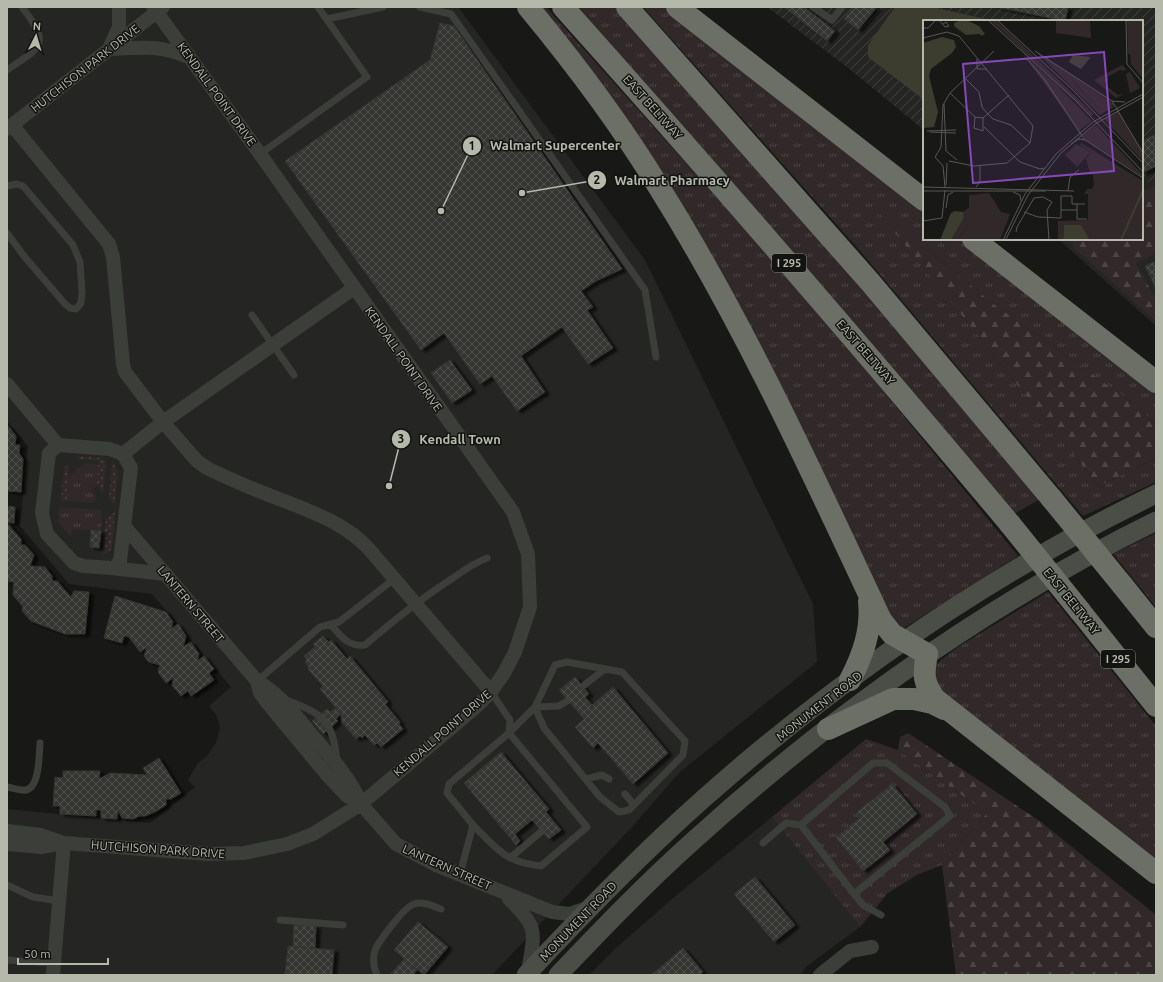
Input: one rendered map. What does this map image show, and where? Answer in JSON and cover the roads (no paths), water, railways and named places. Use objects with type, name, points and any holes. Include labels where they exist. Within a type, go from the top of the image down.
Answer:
[{"type":"highway","points":[[528,7],[595,92],[627,138],[660,189],[711,276],[760,370],[880,620],[892,634],[927,654],[923,675],[926,687],[935,699],[948,711],[1156,873]]},
{"type":"highway","name":"EAST BELTWAY","points":[[563,7],[726,189],[888,377],[1010,524],[1156,706]]},
{"type":"highway","points":[[627,7],[870,282],[1052,499],[1156,627]]},
{"type":"highway","points":[[677,7],[923,199]]},
{"type":"highway","points":[[974,240],[1156,382]]},
{"type":"highway","points":[[850,680],[858,665],[870,631],[868,594]]},
{"type":"highway","points":[[828,729],[893,699],[914,699],[932,703],[948,711]]},
{"type":"main road","name":"MONUMENT ROAD","points":[[527,974],[591,906],[706,796],[850,680],[905,642],[1019,569],[1124,509],[1156,494]]},
{"type":"main road","name":"MONUMENT ROAD","points":[[558,975],[640,890],[692,842],[786,761],[828,729],[927,654],[1034,587],[1156,521]]},
{"type":"street","points":[[119,7],[119,27],[109,50],[156,47],[174,50],[189,57]]},
{"type":"street","name":"HUTCHISON PARK DRIVE","points":[[10,127],[109,50],[158,9]]},
{"type":"street","name":"KENDALL POINT DRIVE","points":[[158,9],[189,57],[260,154],[513,512],[528,554],[530,607],[515,652],[504,673],[491,692],[476,707],[361,804]]},
{"type":"street","points":[[10,127],[109,244],[113,257],[123,364],[131,381],[163,422],[197,461],[207,468],[314,513],[338,524],[353,534],[394,579],[491,692]]},
{"type":"street","points":[[123,454],[163,422],[354,288]]},
{"type":"street","points":[[7,384],[58,444],[110,449],[123,454],[131,468],[120,561],[116,566],[111,568]]},
{"type":"street","points":[[58,444],[49,452],[42,513],[47,534],[74,563],[83,566],[166,574]]},
{"type":"street","name":"LANTERN STREET","points":[[125,527],[257,681],[270,688],[281,698],[337,765],[354,788],[361,804],[396,844],[436,865],[552,912],[570,914],[591,906]]},
{"type":"street","name":"LANTERN STREET","points":[[257,681],[260,693],[323,770],[347,796],[361,804]]},
{"type":"street","name":"HUTCHISON PARK DRIVE","points":[[7,844],[41,846],[64,843],[209,854],[244,853],[287,844],[313,834],[361,804]]},
{"type":"street","name":"HUTCHISON PARK DRIVE","points":[[7,830],[41,835],[64,843]]},
{"type":"street","points":[[53,969],[64,843]]},
{"type":"street","points":[[502,892],[529,920],[533,931],[527,974]]},
{"type":"street","points":[[820,975],[850,951],[872,947]]},
{"type":"lane","points":[[7,70],[33,53],[39,44],[39,37],[36,27],[22,7]]},
{"type":"lane","points":[[260,154],[367,77],[318,7]]},
{"type":"lane","points":[[327,19],[383,7]]},
{"type":"lane","points":[[420,7],[451,14],[644,290],[656,357]]},
{"type":"lane","points":[[813,7],[832,20],[842,7]]},
{"type":"lane","points":[[7,186],[17,184],[23,186],[73,245],[80,262],[82,292],[81,303],[76,309],[70,308],[65,304],[24,256],[7,232]]},
{"type":"lane","points":[[252,315],[294,375]]},
{"type":"lane","points":[[331,625],[344,639],[356,646],[365,645],[415,604],[477,562],[487,558]]},
{"type":"lane","points":[[257,681],[320,628],[339,622],[394,579]]},
{"type":"lane","points":[[491,692],[510,720],[509,733],[587,827],[541,866],[529,864],[504,855],[473,825],[447,793],[449,784],[509,733],[535,707],[555,665],[567,662],[622,672],[685,741],[683,755],[629,810],[619,812],[600,797],[544,728],[535,707]]},
{"type":"lane","points":[[583,686],[605,669]]},
{"type":"lane","points":[[281,698],[308,708],[319,714],[331,729],[335,743],[337,765]]},
{"type":"lane","points":[[535,707],[559,706],[567,701]]},
{"type":"lane","points":[[7,788],[27,790],[33,786],[37,780],[40,743]]},
{"type":"lane","points":[[763,843],[786,824],[801,825],[873,762],[887,763],[945,807],[950,816],[854,894]]},
{"type":"lane","points":[[586,779],[602,775],[609,779]]},
{"type":"lane","points":[[625,794],[634,805]]},
{"type":"lane","points":[[460,874],[473,825]]},
{"type":"lane","points":[[801,825],[854,894],[863,904],[881,915]]},
{"type":"lane","points":[[510,858],[542,831]]},
{"type":"lane","points":[[7,885],[33,897],[59,901]]},
{"type":"lane","points":[[377,975],[372,966],[376,949],[404,911],[414,904],[428,904],[441,909]]},
{"type":"lane","points":[[280,920],[343,925]]},
{"type":"lane","points":[[7,960],[53,969]]},
{"type":"place","name":"Walmart Pharmacy","points":[[522,193]]},
{"type":"place","name":"Walmart Supercenter","points":[[441,211]]},
{"type":"place","name":"Kendall Town","points":[[389,486]]}]
